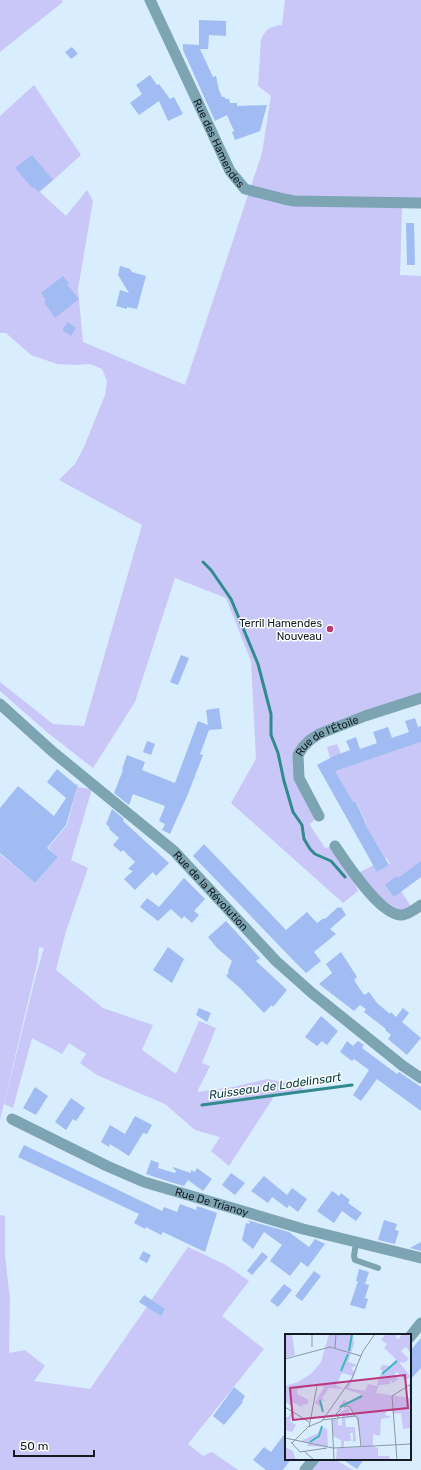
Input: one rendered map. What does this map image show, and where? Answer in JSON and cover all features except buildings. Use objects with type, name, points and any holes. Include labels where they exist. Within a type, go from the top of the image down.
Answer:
[{"type":"street","name":"Rue des Hamendes","points":[[150,0],[230,171],[245,189],[284,199],[421,203]]},
{"type":"street","name":"Rue de l'Étoile","points":[[319,816],[299,778],[298,755],[303,747],[319,734],[365,716],[421,698]]},
{"type":"street","name":"Rue de la Révolution","points":[[0,704],[53,752],[174,851],[276,961],[312,993],[403,1066],[421,1078]]},
{"type":"street","points":[[335,846],[367,892],[383,906],[400,915],[408,913],[421,905]]},
{"type":"street","name":"Rue De Trianoy","points":[[12,1119],[107,1166],[144,1182],[356,1243],[421,1258]]},
{"type":"street","points":[[411,1336],[421,1323]]},
{"type":"street","points":[[305,1470],[313,1460]]},
{"type":"lane","points":[[356,1243],[354,1256],[355,1260],[378,1268]]},
{"type":"shaded area","points":[[0,0],[61,0],[63,2],[0,52]]},
{"type":"shaded area","points":[[285,0],[421,0],[421,203],[402,207],[400,275],[421,276],[421,705],[419,699],[315,736],[295,761],[319,816],[310,824],[311,827],[325,848],[335,846],[349,868],[358,891],[343,903],[231,803],[256,759],[251,661],[226,598],[175,578],[135,702],[93,768],[48,733],[0,691],[0,682],[53,724],[84,726],[142,525],[59,480],[75,464],[84,447],[105,395],[107,381],[102,369],[90,364],[57,364],[31,355],[6,333],[0,333],[0,116],[34,85],[81,155],[40,192],[66,216],[87,190],[93,201],[78,289],[83,342],[185,385],[262,153],[271,96],[258,86],[261,40],[269,29],[274,26],[282,25]]},
{"type":"shaded area","points":[[421,742],[421,861],[401,891],[412,908],[400,911],[375,894],[358,873],[374,865],[378,871],[390,864],[364,822],[366,821],[355,801],[352,802],[332,766],[334,765],[327,747],[337,744],[346,767]]},
{"type":"shaded area","points":[[77,787],[92,789],[71,860],[88,868],[66,931],[56,970],[103,1008],[153,1025],[142,1050],[176,1074],[199,1021],[216,1028],[202,1063],[210,1066],[197,1092],[233,1087],[267,1079],[304,1086],[301,1092],[275,1095],[229,1166],[211,1151],[220,1137],[195,1130],[165,1104],[97,1075],[80,1063],[86,1054],[69,1043],[62,1054],[32,1038],[13,1108],[4,1104],[44,948],[39,947],[38,960],[0,1120],[0,854],[35,883],[58,857],[48,848],[67,825]]},
{"type":"shaded area","points":[[0,1215],[5,1216],[5,1255],[10,1300],[9,1353],[25,1350],[45,1366],[34,1381],[90,1389],[188,1247],[226,1265],[249,1281],[222,1316],[264,1349],[188,1444],[203,1456],[212,1452],[238,1470],[0,1470]]},
{"type":"shaded area","points":[[319,1460],[336,1460],[353,1470],[307,1470]]},
{"type":"waterway","points":[[203,562],[211,570],[231,599],[258,664],[271,714],[271,735],[278,753],[293,812],[302,825],[304,839],[315,854],[331,861],[345,877]]},
{"type":"waterway","name":"Ruisseau de Lodelinsart","points":[[202,1105],[352,1085]]},
{"type":"place","name":"Terril Hamendes Nouveau","points":[[330,629]]}]
